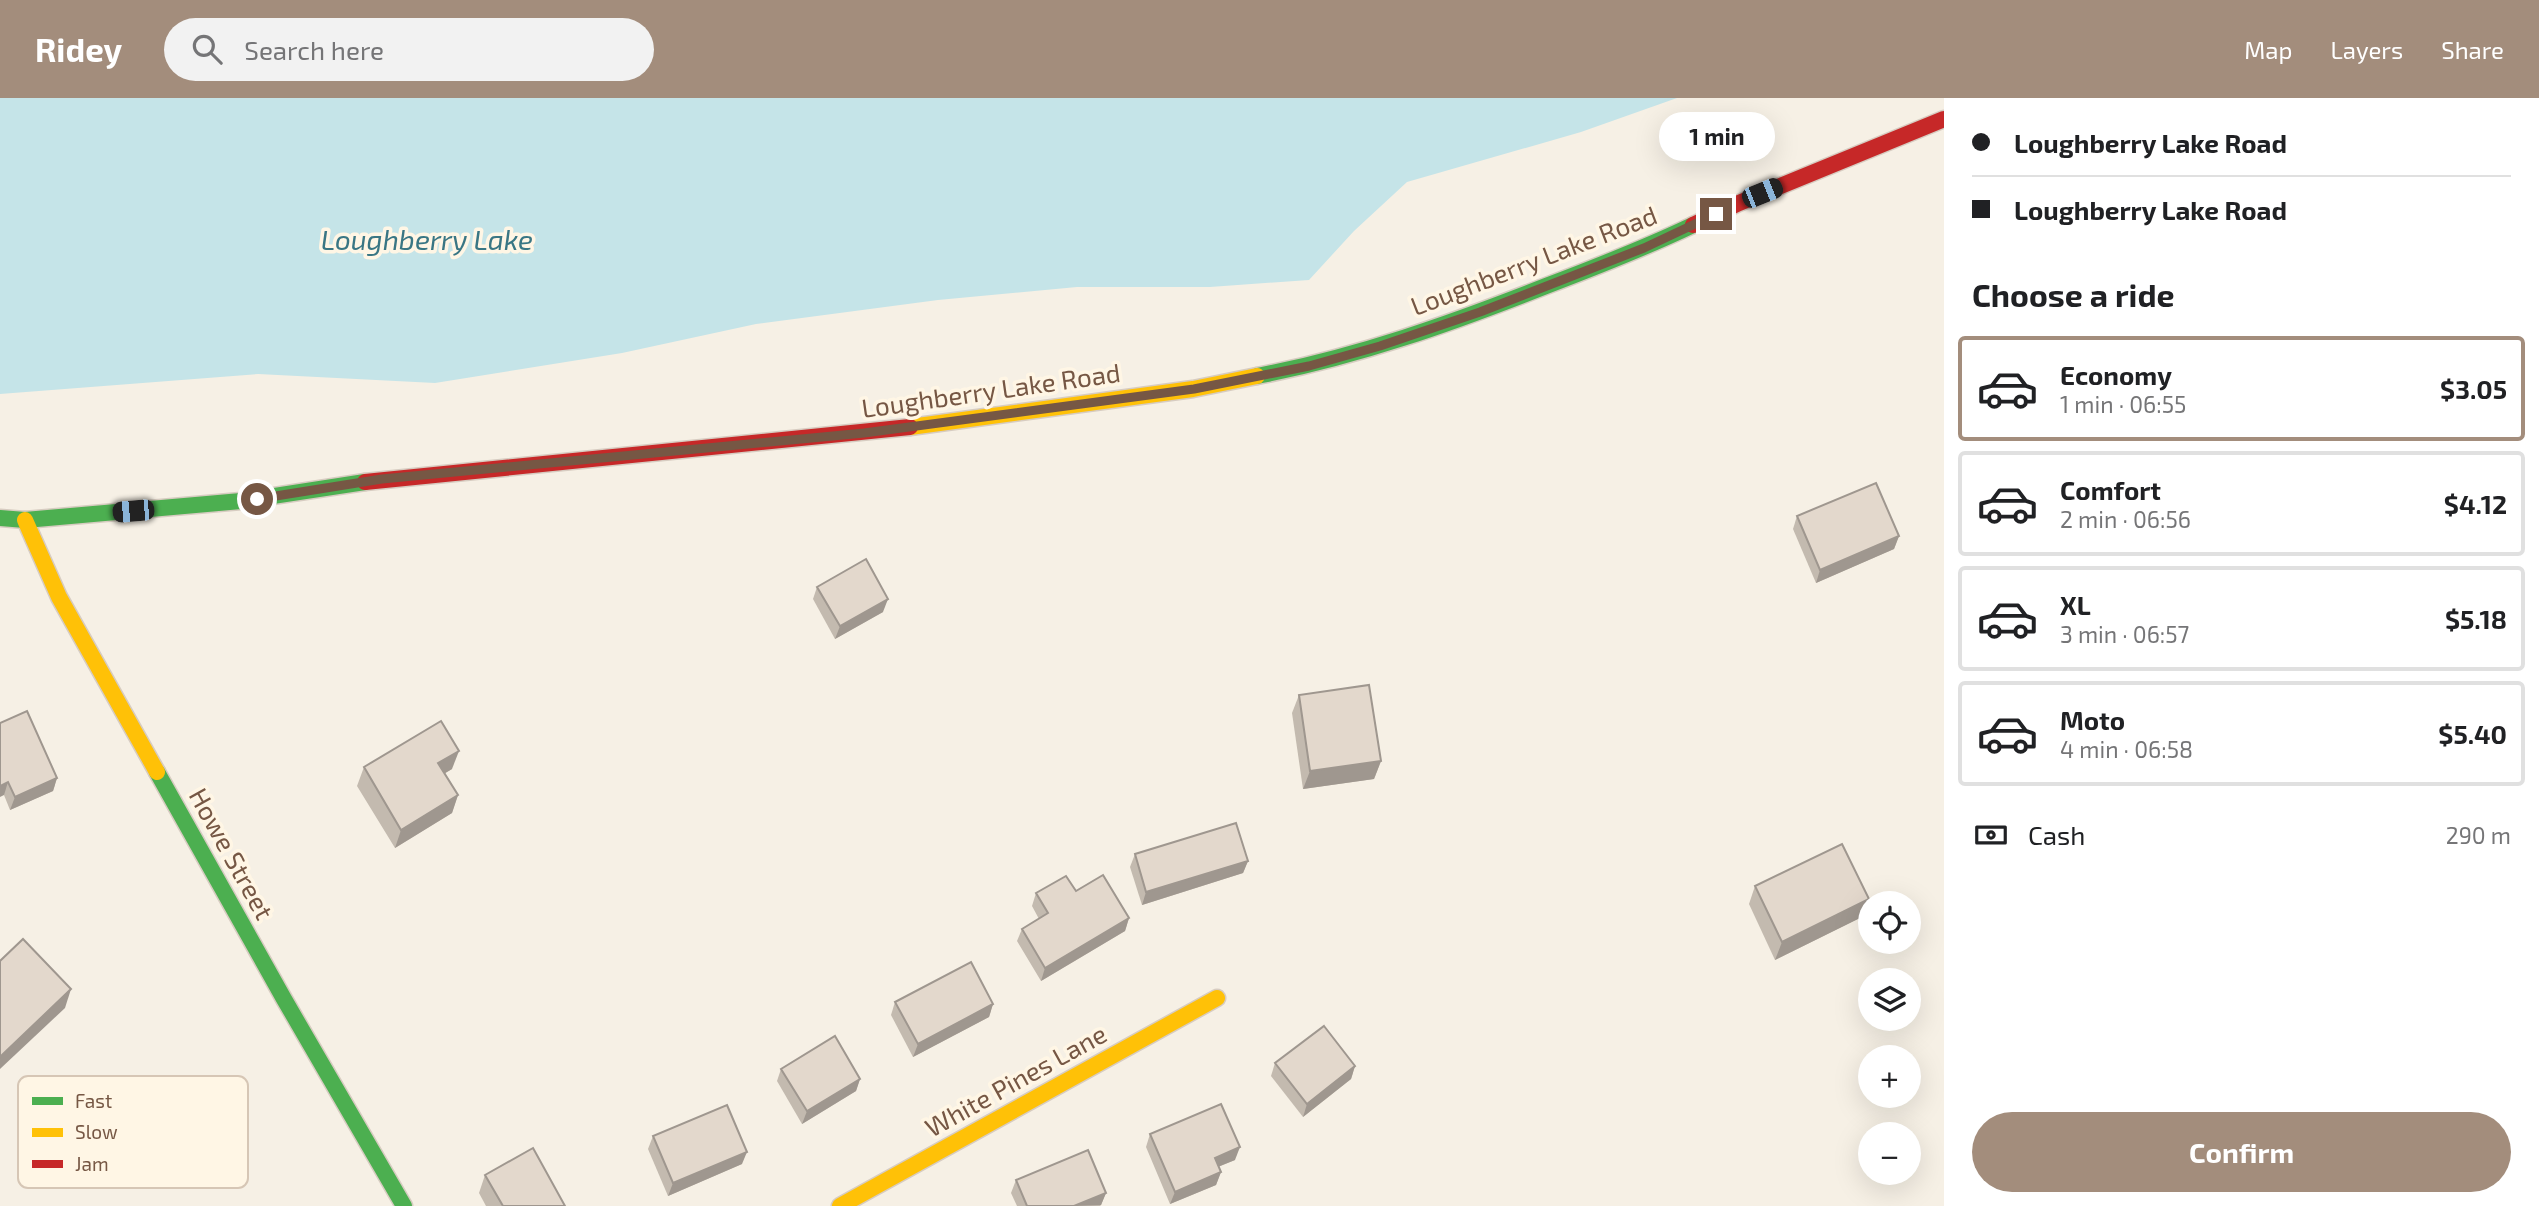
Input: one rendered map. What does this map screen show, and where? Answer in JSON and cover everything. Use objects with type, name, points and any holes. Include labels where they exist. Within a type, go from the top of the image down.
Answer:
[{"type":"street","name":"Loughberry Lake Road","points":[[0,518],[26,520],[241,502],[382,479],[864,433],[1194,389],[1309,366],[1380,346],[1544,287],[1644,248],[1739,203],[1944,120]]},
{"type":"street","name":"Howe Street","points":[[26,520],[59,597],[284,999],[404,1206]]},
{"type":"street","name":"White Pines Lane","points":[[839,1206],[1217,998]]},
{"type":"water","name":"Loughberry Lake","points":[[0,98],[1677,98],[1581,132],[1407,182],[1354,231],[1309,280],[1210,287],[1077,287],[938,300],[756,324],[622,353],[435,383],[258,374],[0,394]]},
{"type":"building","points":[[1876,483],[1899,536],[1820,570],[1797,516]]},
{"type":"building","points":[[866,559],[888,599],[840,626],[817,587]]},
{"type":"building","points":[[1369,685],[1381,761],[1310,771],[1299,695]]},
{"type":"building","points":[[27,711],[57,778],[15,797],[8,782],[0,786],[0,723]]},
{"type":"building","points":[[441,721],[459,751],[438,763],[458,795],[401,830],[364,767]]},
{"type":"building","points":[[1236,823],[1248,861],[1146,892],[1135,854]]},
{"type":"building","points":[[1842,844],[1865,891],[1858,891],[1858,904],[1782,942],[1755,886]]},
{"type":"building","points":[[1103,875],[1129,918],[1045,968],[1022,929],[1048,913],[1036,893],[1066,876],[1076,891]]},
{"type":"building","points":[[23,939],[71,989],[0,1057],[0,961]]},
{"type":"building","points":[[971,962],[993,1004],[918,1044],[895,1002]]},
{"type":"building","points":[[1324,1026],[1355,1066],[1307,1104],[1275,1063]]},
{"type":"building","points":[[835,1036],[860,1079],[807,1111],[781,1069]]},
{"type":"building","points":[[1221,1104],[1240,1147],[1215,1158],[1221,1172],[1175,1192],[1150,1134]]},
{"type":"building","points":[[727,1105],[747,1152],[673,1183],[653,1136]]},
{"type":"building","points":[[533,1148],[565,1206],[503,1206],[485,1175]]},
{"type":"building","points":[[1088,1150],[1106,1193],[1074,1206],[1027,1206],[1016,1180]]},
{"type":"traffic: fast","points":[[1257,376],[1368,349],[1440,326],[1602,264],[1693,225]]},
{"type":"traffic: fast","points":[[0,518],[25,520],[241,501],[365,482]]},
{"type":"traffic: fast","points":[[157,772],[404,1206]]},
{"type":"traffic: slow","points":[[910,427],[1193,389],[1257,376]]},
{"type":"traffic: slow","points":[[25,520],[59,597],[157,772]]},
{"type":"traffic: slow","points":[[840,1206],[1217,998]]},
{"type":"traffic: jam","points":[[1693,225],[1739,203],[1944,119]]},
{"type":"traffic: jam","points":[[365,482],[910,427]]},
{"type":"route","points":[[257,499],[382,479],[864,433],[1194,389],[1309,366],[1380,346],[1480,312],[1644,248],[1716,214]]}]
